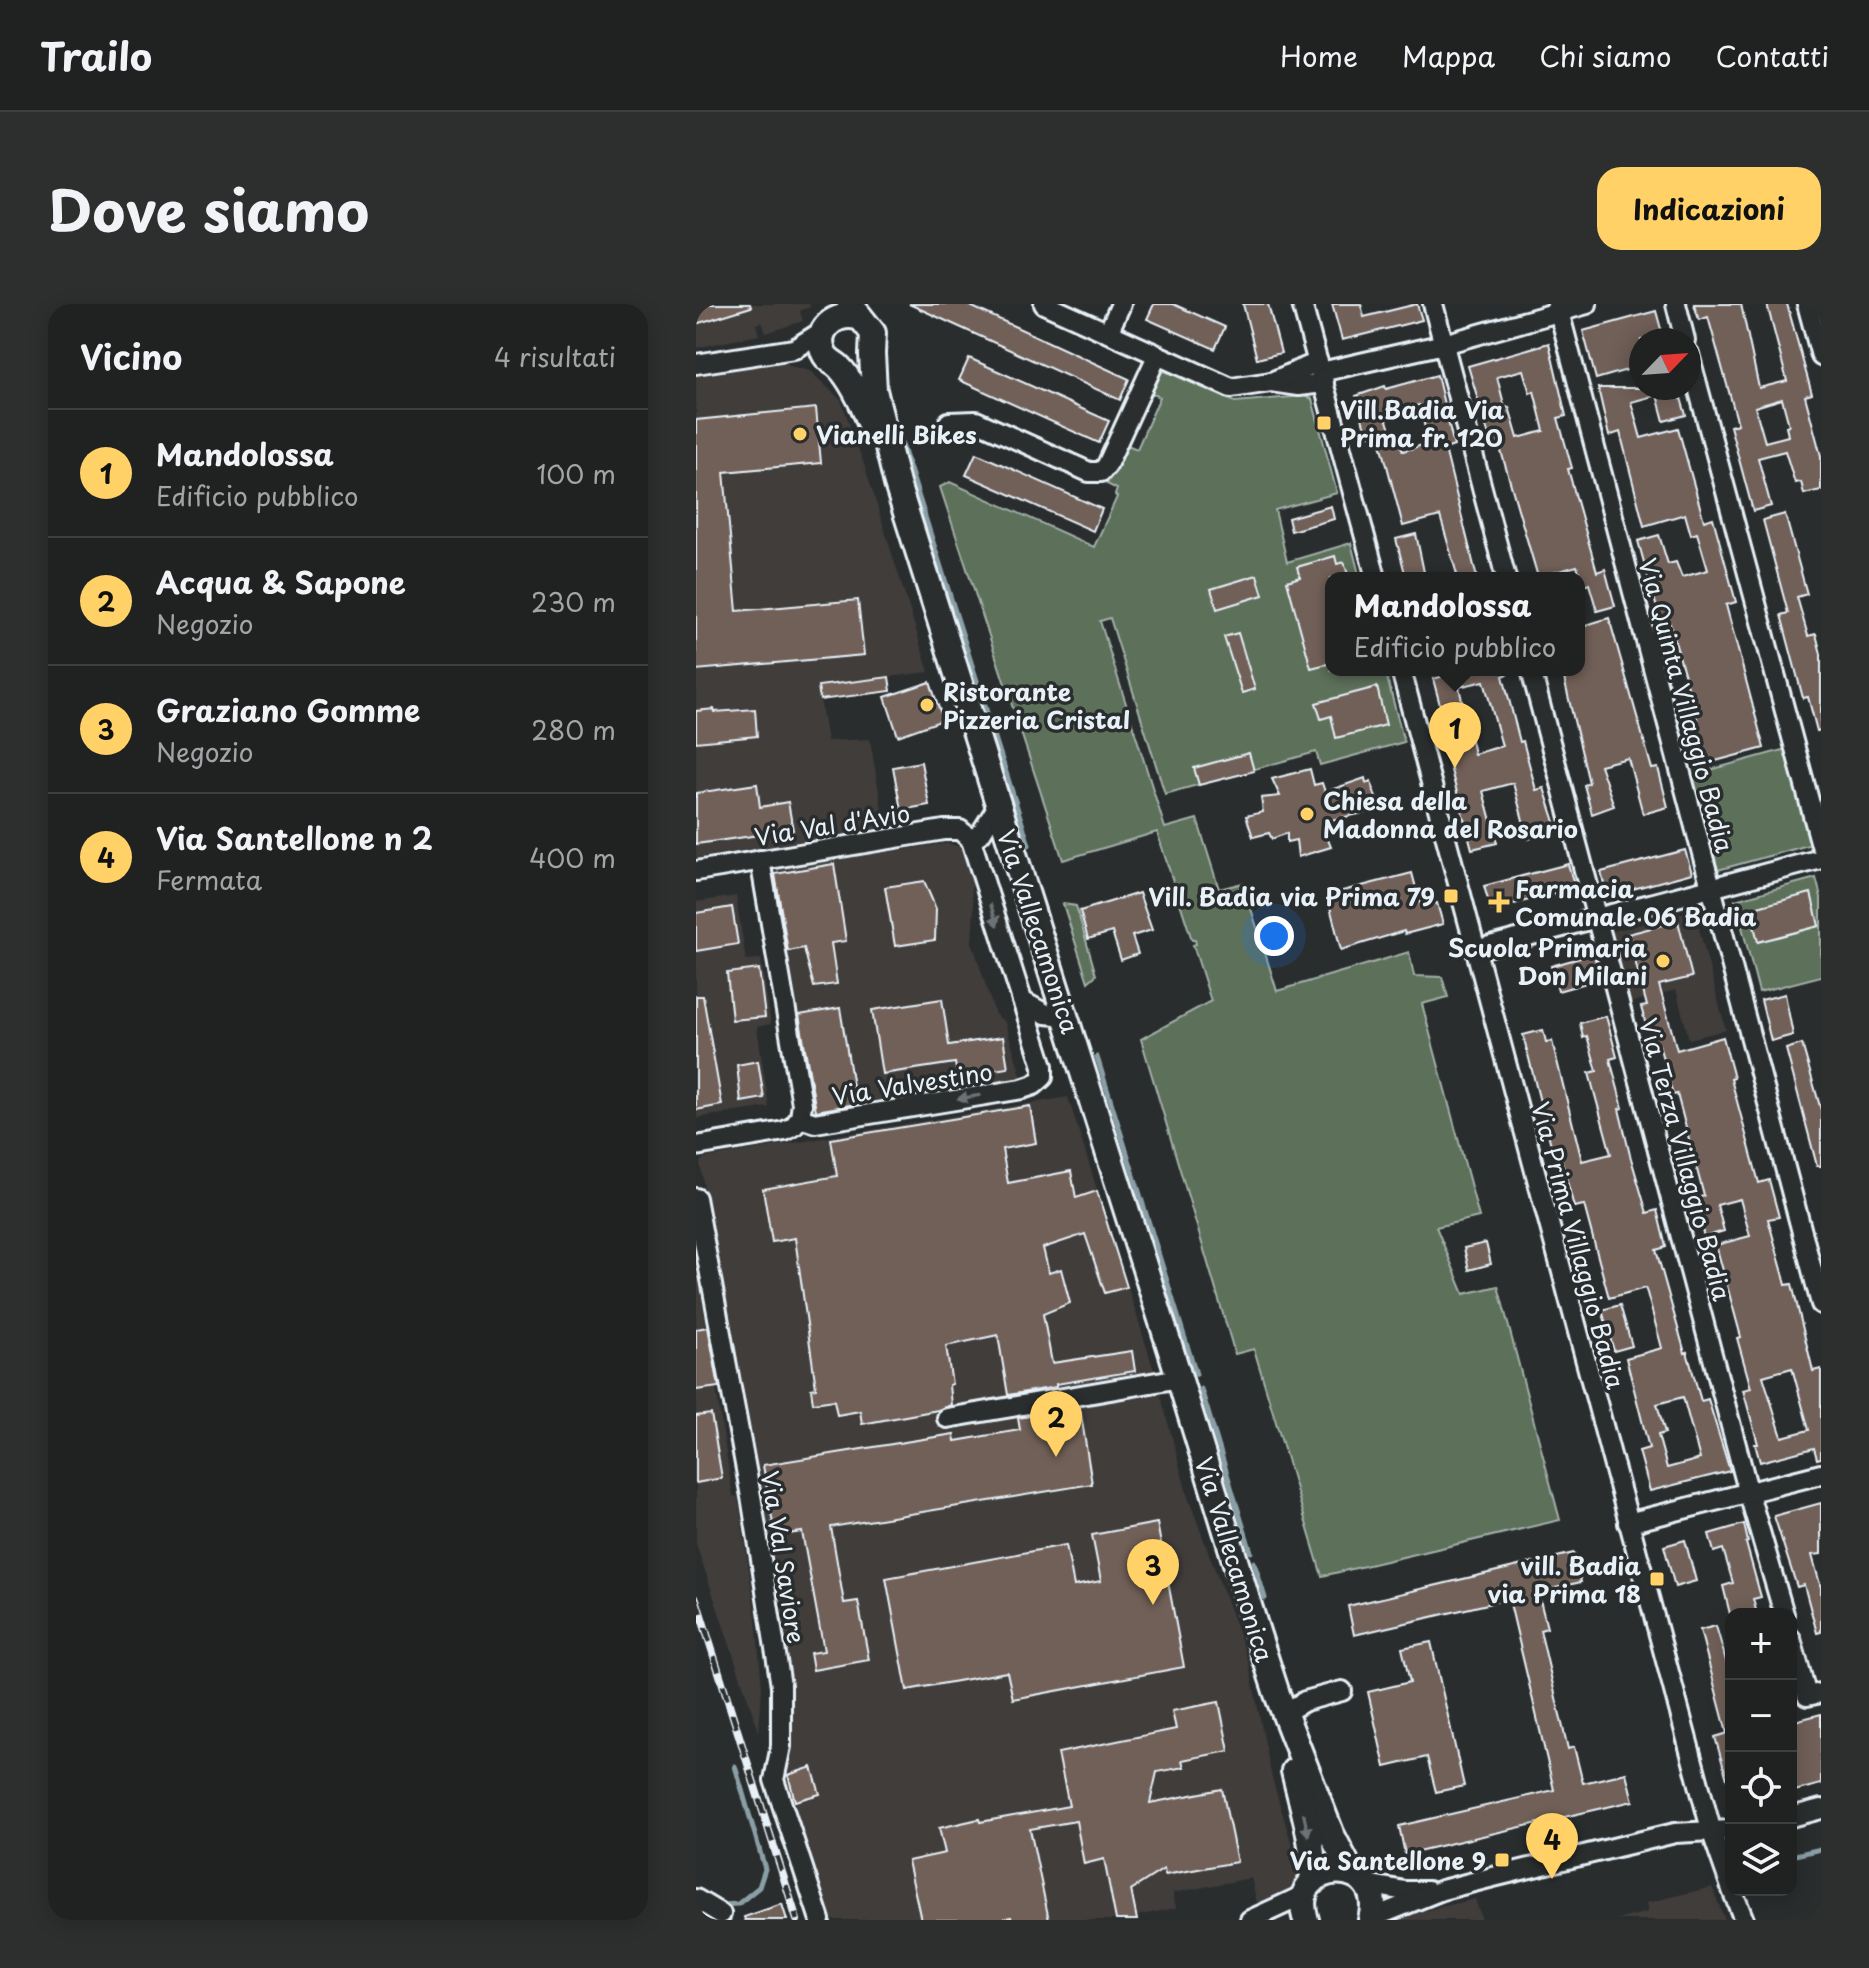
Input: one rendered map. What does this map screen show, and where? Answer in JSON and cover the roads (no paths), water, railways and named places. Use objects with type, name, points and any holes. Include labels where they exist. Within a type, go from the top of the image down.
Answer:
[{"type":"main road","name":"Via Vallecamonica","points":[[897,484],[864,407],[822,344],[826,320],[854,310],[873,333],[874,390],[897,484],[1281,1704],[1331,1833],[1372,1895],[1371,1919]]},
{"type":"main road","points":[[832,362],[857,367],[872,354]]},
{"type":"main road","name":"Via Vallecamonica","points":[[1281,1704],[1313,1868],[1306,1920]]},
{"type":"main road","points":[[1308,1889],[1318,1877],[1335,1871],[1359,1879]]},
{"type":"street","points":[[1044,304],[1231,388],[1271,382],[1298,386],[1321,373],[1444,344],[1558,308],[1587,304]]},
{"type":"street","points":[[1108,333],[1121,304]]},
{"type":"street","points":[[1302,304],[1374,572]]},
{"type":"street","points":[[1433,304],[1504,572]]},
{"type":"street","points":[[1676,304],[1682,328]]},
{"type":"street","points":[[1807,304],[1821,356]]},
{"type":"street","name":"Via Quinta Villaggio Badia","points":[[1558,308],[1821,1304]]},
{"type":"street","points":[[794,349],[826,320]]},
{"type":"street","points":[[696,364],[794,349],[832,362]]},
{"type":"street","points":[[949,422],[976,421],[1089,472],[1101,472],[1157,356]]},
{"type":"street","points":[[1701,399],[1821,845]]},
{"type":"street","name":"Via Prima Villaggio Badia","points":[[1403,676],[1628,1523],[1712,1833],[1725,1869]]},
{"type":"street","name":"Via Terza Villaggio Badia","points":[[1533,676],[1749,1494],[1782,1608]]},
{"type":"street","points":[[999,804],[981,833],[971,840],[1022,1001],[1046,1014],[1066,1016]]},
{"type":"street","name":"Via Val d'Avio","points":[[696,871],[944,830],[960,830],[971,840]]},
{"type":"street","points":[[1475,950],[1821,859]]},
{"type":"street","points":[[760,860],[802,1104],[800,1118]]},
{"type":"street","name":"Via Valvestino","points":[[696,1146],[785,1131],[800,1118],[815,1123],[1034,1085],[1043,1077],[1044,1071],[1022,1001]]},
{"type":"street","name":"Via Val Saviore","points":[[696,1198],[749,1487],[781,1686],[781,1746],[774,1780],[820,1920]]},
{"type":"street","points":[[947,1418],[1180,1378]]},
{"type":"street","points":[[1628,1523],[1821,1474]]},
{"type":"street","points":[[1797,1653],[1814,1694]]},
{"type":"street","points":[[1281,1704],[1307,1701],[1342,1691]]},
{"type":"street","points":[[1797,1815],[1821,1809]]},
{"type":"street","points":[[1371,1919],[1442,1890],[1675,1833],[1725,1831]]},
{"type":"street","points":[[1359,1879],[1405,1891],[1442,1890]]},
{"type":"street","points":[[1250,1920],[1308,1889]]},
{"type":"street","name":"Via Prima Villaggio Badia","points":[[1735,1896],[1744,1920]]},
{"type":"street","points":[[696,1899],[721,1914]]},
{"type":"waterway","points":[[888,400],[1029,845]]},
{"type":"waterway","points":[[1097,1057],[1196,1374]]},
{"type":"waterway","points":[[1201,1389],[1251,1552]]},
{"type":"waterway","points":[[1254,1562],[1265,1598]]},
{"type":"waterway","points":[[721,1905],[738,1904],[759,1887],[765,1869],[735,1766]]},
{"type":"waterway","points":[[1797,1855],[1821,1849]]},
{"type":"waterway","points":[[696,1910],[713,1920]]},
{"type":"railway","points":[[696,1599],[797,1920]]},
{"type":"place","name":"Vill.Badia Via Prima fr. 120","points":[[1324,423]]},
{"type":"place","name":"Vianelli Bikes","points":[[800,434]]},
{"type":"place","name":"Ristorante Pizzeria Cristal","points":[[927,705]]},
{"type":"place","name":"Mandolossa","points":[[1455,768]]},
{"type":"place","name":"Chiesa della Madonna del Rosario","points":[[1307,814]]},
{"type":"place","name":"Vill. Badia via Prima 79","points":[[1451,896]]},
{"type":"place","name":"Farmacia Comunale 06 Badia","points":[[1499,902]]},
{"type":"place","name":"Scuola Primaria Don Milani","points":[[1663,961]]},
{"type":"place","name":"Acqua & Sapone","points":[[1056,1457]]},
{"type":"place","name":"vill. Badia via Prima 18","points":[[1657,1579]]},
{"type":"place","name":"Graziano Gomme","points":[[1153,1605]]},
{"type":"place","name":"Via Santellone 9","points":[[1502,1860]]},
{"type":"place","name":"Via Santellone n 2","points":[[1552,1879]]}]
